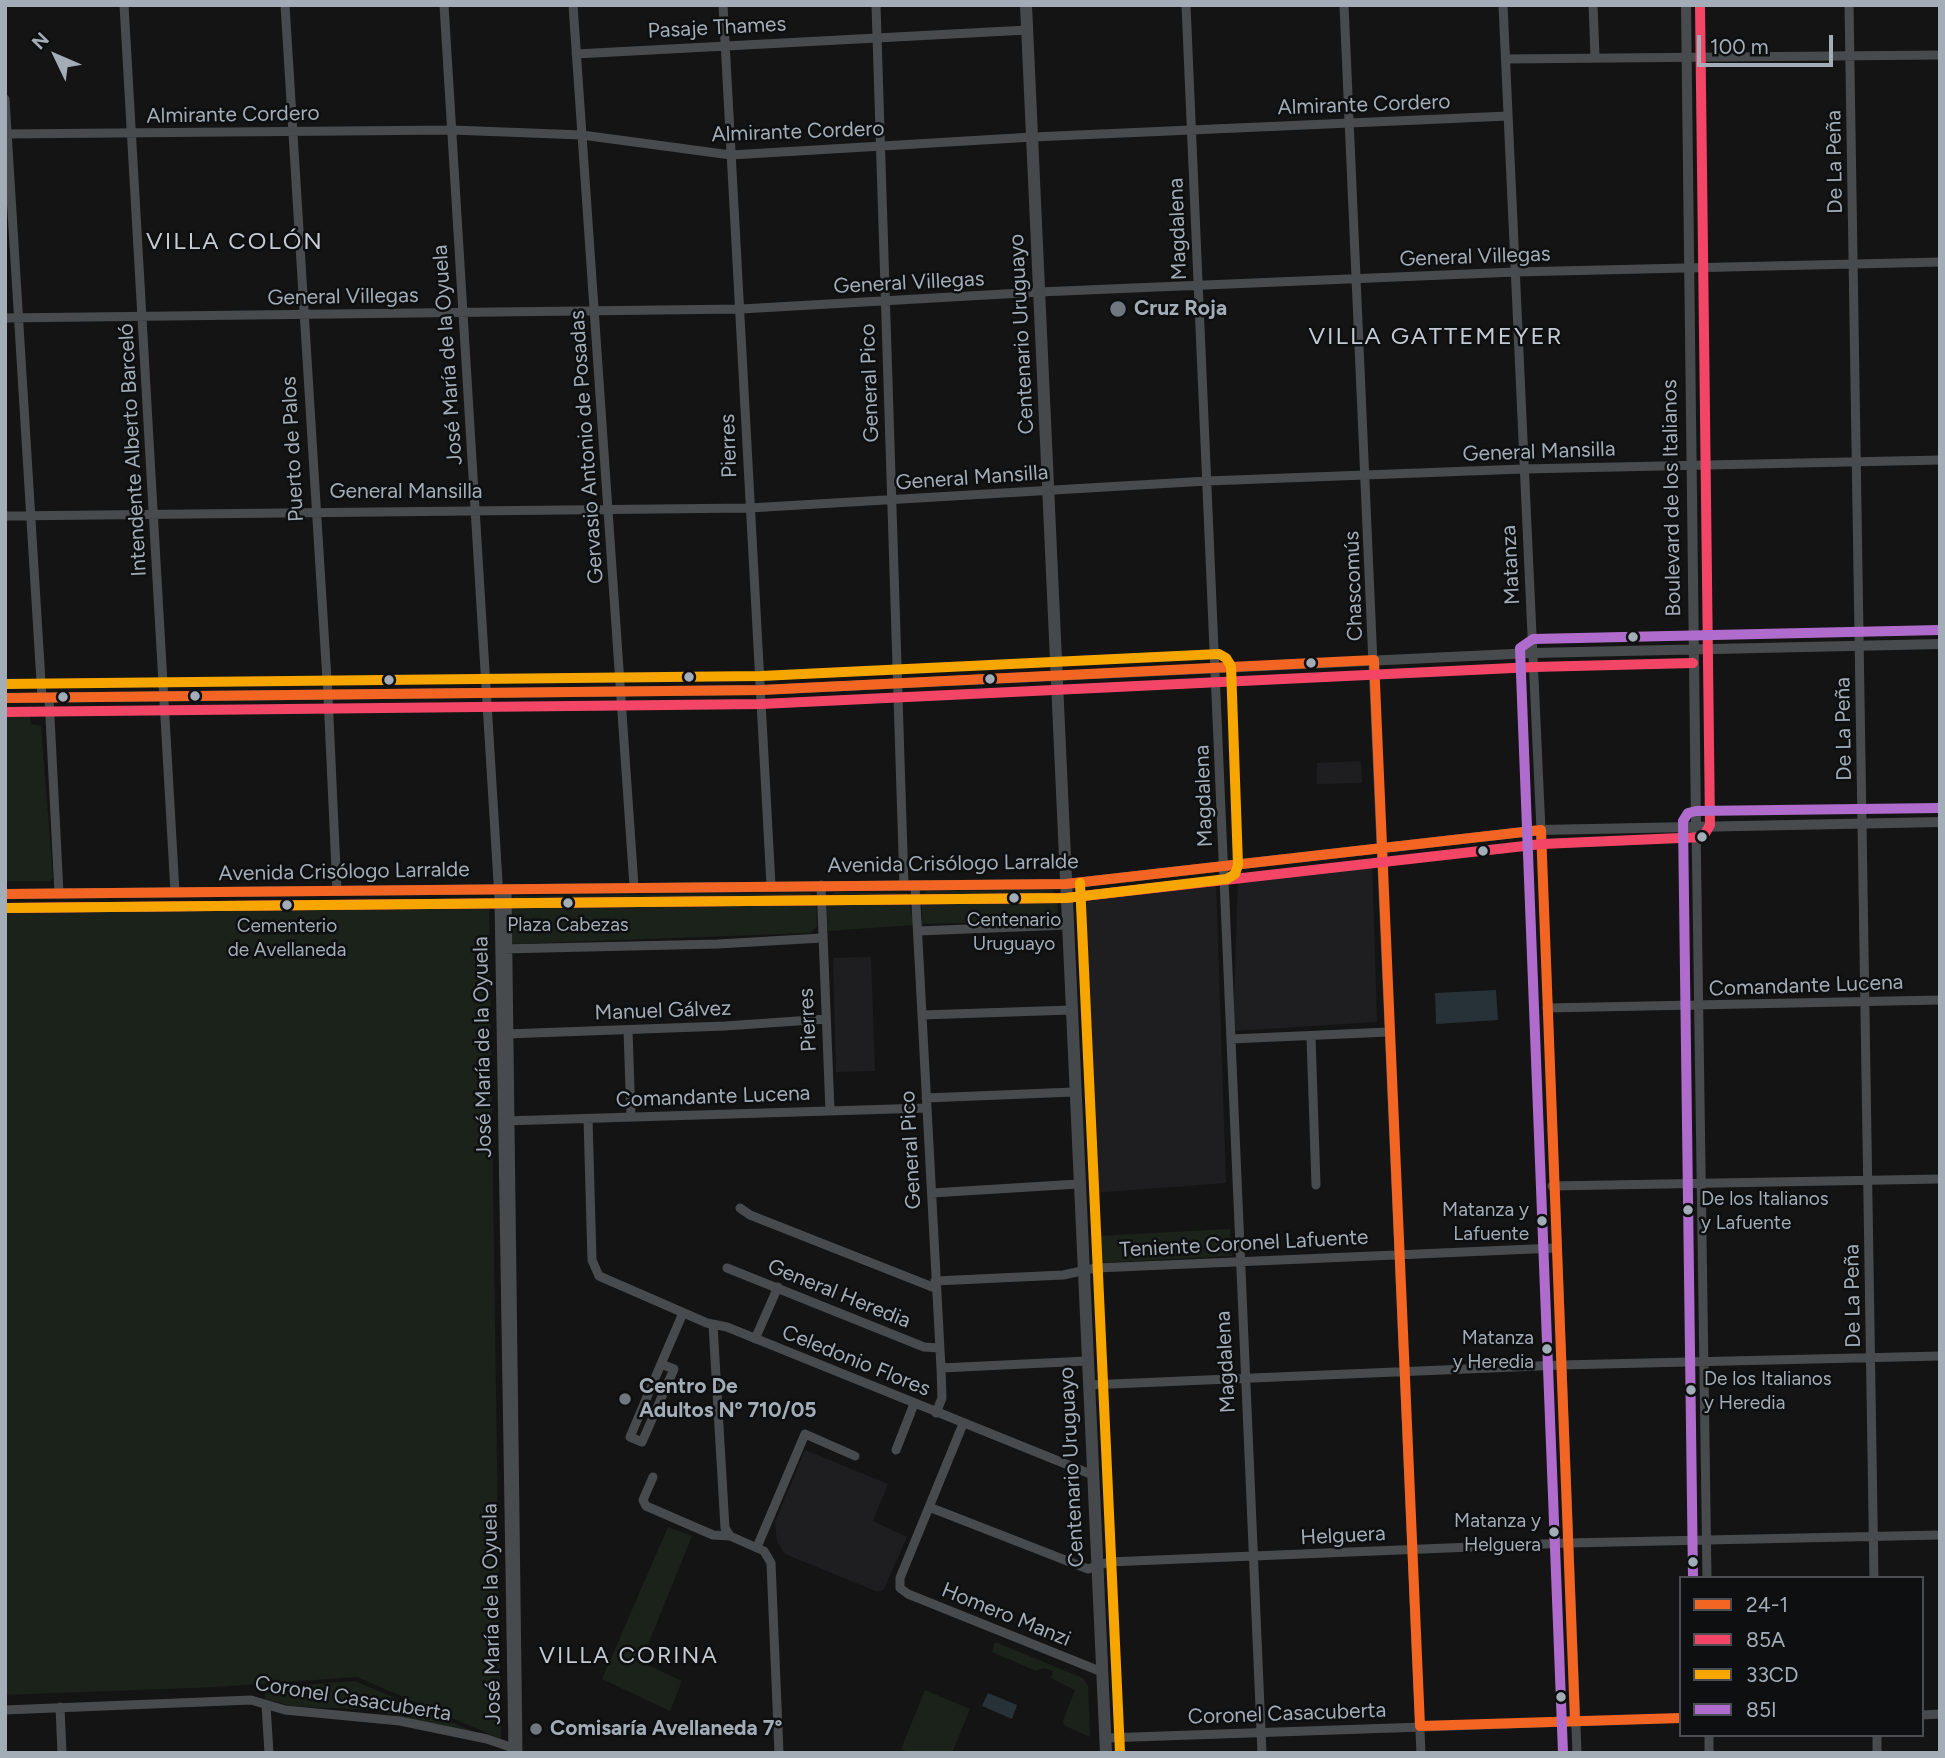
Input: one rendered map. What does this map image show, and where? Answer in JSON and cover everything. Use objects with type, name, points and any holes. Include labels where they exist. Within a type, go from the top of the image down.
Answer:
[{"type":"main road","name":"Centenario Uruguayo","points":[[1026,5],[1106,1753]]},
{"type":"street","name":"Intendente Alberto Barceló","points":[[124,5],[175,892]]},
{"type":"street","name":"Puerto de Palos","points":[[285,5],[314,510],[328,696],[337,891]]},
{"type":"street","name":"José María de la Oyuela","points":[[444,5],[486,693],[503,889],[517,1751]]},
{"type":"street","name":"Gervasio Antonio de Posadas","points":[[573,5],[610,508],[634,886]]},
{"type":"street","name":"Pierres","points":[[723,5],[741,309],[748,508],[771,885]]},
{"type":"street","name":"General Pico","points":[[876,5],[897,683],[909,885],[918,931],[935,1284],[942,1368],[942,1398],[936,1413]]},
{"type":"street","name":"Magdalena","points":[[1186,5],[1217,668],[1239,1261],[1262,1753]]},
{"type":"street","name":"Chascomús","points":[[1344,5],[1367,476],[1421,1753]]},
{"type":"street","name":"Matanza","points":[[1503,5],[1541,830],[1552,1186],[1577,1753]]},
{"type":"street","points":[[1593,5],[1595,56]]},
{"type":"street","name":"Boulevard de los Italianos","points":[[1686,5],[1707,1576]]},
{"type":"street","name":"De La Peña","points":[[1849,5],[1874,1576]]},
{"type":"street","name":"Pasaje Thames","points":[[576,54],[1027,30]]},
{"type":"street","points":[[1506,58],[1940,55]]},
{"type":"street","points":[[5,99],[30,515],[59,893]]},
{"type":"street","name":"Almirante Cordero","points":[[6,134],[452,130],[582,135],[731,155],[1032,137],[1508,116]]},
{"type":"street","name":"General Villegas","points":[[5,318],[741,309],[884,303],[1039,292],[1515,272],[1940,262]]},
{"type":"street","name":"General Mansilla","points":[[5,516],[314,510],[748,508],[1207,481],[1523,469],[1940,460]]},
{"type":"street","points":[[5,698],[761,690],[1533,653],[1940,644]]},
{"type":"street","name":"Avenida Crisólogo Larralde","points":[[5,894],[1066,884],[1541,830],[1940,822]]},
{"type":"street","name":"Pierres","points":[[821,885],[830,1111]]},
{"type":"street","points":[[918,931],[1067,925]]},
{"type":"street","points":[[503,949],[718,944],[822,938]]},
{"type":"street","name":"Comandante Lucena","points":[[1547,1008],[1940,1000]]},
{"type":"street","points":[[922,1015],[1071,1010]]},
{"type":"street","name":"Manuel Gálvez","points":[[505,1034],[826,1019]]},
{"type":"street","points":[[628,1030],[631,1117]]},
{"type":"street","points":[[1231,1039],[1389,1032]]},
{"type":"street","points":[[1311,1037],[1316,1185]]},
{"type":"street","name":"Comandante Lucena","points":[[506,1121],[830,1111],[1074,1092]]},
{"type":"street","name":"Celedonio Flores","points":[[588,1119],[592,1260],[594,1270],[605,1280],[1093,1475]]},
{"type":"street","points":[[1552,1186],[1940,1178]]},
{"type":"street","points":[[932,1193],[1078,1184]]},
{"type":"street","name":"Teniente Coronel Lafuente","points":[[740,1208],[750,1215],[935,1284],[1239,1261],[1556,1248]]},
{"type":"street","name":"General Heredia","points":[[727,1268],[924,1347],[939,1348]]},
{"type":"street","points":[[755,1339],[778,1287]]},
{"type":"street","points":[[661,1364],[674,1369],[642,1442],[630,1437],[682,1313]]},
{"type":"street","points":[[713,1325],[723,1522],[730,1536]]},
{"type":"street","points":[[1088,1385],[1561,1365],[1940,1356]]},
{"type":"street","points":[[942,1368],[1087,1361]]},
{"type":"street","points":[[895,1450],[914,1404]]},
{"type":"street","points":[[929,1507],[963,1424]]},
{"type":"street","points":[[757,1548],[805,1434],[855,1456]]},
{"type":"street","points":[[653,1477],[643,1500],[646,1506],[713,1535],[730,1536],[764,1551],[771,1563],[779,1753]]},
{"type":"street","name":"Helguera","points":[[929,1507],[1082,1568],[1109,1562],[1568,1543],[1940,1535]]},
{"type":"street","name":"Homero Manzi","points":[[929,1507],[900,1578],[900,1588],[908,1594],[1102,1672]]},
{"type":"street","name":"Coronel Casacuberta","points":[[5,1710],[251,1700],[296,1711],[378,1717],[461,1733],[517,1751]]},
{"type":"street","points":[[266,1705],[269,1753]]},
{"type":"street","points":[[60,1707],[62,1753]]},
{"type":"street","name":"Coronel Casacuberta","points":[[1105,1738],[1679,1718]]},
{"type":"shaded area","points":[[5,712],[29,712],[31,724],[41,726],[53,878],[50,881],[5,881]]},
{"type":"shaded area","points":[[1361,761],[1362,783],[1317,784],[1317,763]]},
{"type":"shaded area","points":[[1372,861],[1377,1022],[1233,1031],[1238,878]]},
{"type":"shaded area","points":[[1216,880],[1226,1183],[1092,1193],[1079,895]]},
{"type":"shaded area","points":[[1051,890],[1057,895],[1058,917],[1054,921],[922,924],[922,897],[926,891]]},
{"type":"shaded area","points":[[835,892],[907,893],[914,925],[828,931],[826,899]]},
{"type":"shaded area","points":[[809,893],[816,899],[817,926],[810,933],[514,944],[511,941],[511,900],[515,896]]},
{"type":"shaded area","name":"Cementerio de Avellaneda","points":[[489,901],[501,1739],[357,1677],[217,1687],[5,1695],[5,908]]},
{"type":"shaded area","points":[[871,957],[875,1071],[836,1072],[833,958]]},
{"type":"shaded area","points":[[1496,990],[1498,1020],[1436,1024],[1435,993]]},
{"type":"shaded area","points":[[1230,1229],[1232,1256],[1097,1263],[1096,1236]]},
{"type":"shaded area","points":[[805,1450],[888,1484],[873,1521],[907,1537],[884,1589],[878,1592],[785,1554],[777,1541],[775,1522]]},
{"type":"shaded area","points":[[668,1527],[692,1536],[641,1662],[682,1681],[670,1711],[602,1679]]},
{"type":"shaded area","points":[[995,1642],[1083,1678],[1088,1686],[1090,1737],[1065,1726],[1063,1721],[1075,1690],[1051,1678],[1053,1671],[1043,1668],[1036,1671],[992,1652]]},
{"type":"shaded area","points":[[355,1681],[477,1733],[371,1710],[291,1706],[265,1699],[265,1688]]},
{"type":"shaded area","points":[[925,1690],[970,1709],[952,1753],[911,1753],[901,1749]]},
{"type":"shaded area","points":[[988,1693],[1017,1705],[1012,1719],[982,1706]]},
{"type":"transit line","name":"85A","points":[[5,908],[1066,898],[1542,844],[1703,837],[1710,825],[1700,5]]},
{"type":"transit line","name":"85I","points":[[1563,1753],[1520,648],[1533,639],[1940,630]]},
{"type":"transit line","name":"33CD","points":[[5,684],[761,676],[1219,654],[1226,658],[1231,666],[1238,865],[1235,874],[1227,879],[1066,898],[5,908]]},
{"type":"transit line","name":"24-1","points":[[5,698],[761,690],[1374,660],[1420,1726],[1679,1718]]},
{"type":"transit line","name":"85A","points":[[5,712],[761,704],[1534,667],[1693,663]]},
{"type":"transit line","name":"85I","points":[[1693,1576],[1683,821],[1688,813],[1696,811],[1940,808]]},
{"type":"transit line","name":"24-1","points":[[5,894],[1066,884],[1541,830],[1575,1721]]},
{"type":"transit line","name":"33CD","points":[[1080,883],[1120,1752]]},
{"type":"place","name":"Cruz Roja","points":[[1118,309]]},
{"type":"place","name":"Centenario Uruguayo","points":[[1014,898]]},
{"type":"place","name":"Plaza Cabezas","points":[[568,903]]},
{"type":"place","name":"Cementerio de Avellaneda","points":[[287,905]]},
{"type":"place","name":"De los Italianos y Lafuente","points":[[1688,1210]]},
{"type":"place","name":"Matanza y Lafuente","points":[[1542,1221]]},
{"type":"place","name":"Matanza y Heredia","points":[[1547,1349]]},
{"type":"place","name":"De los Italianos y Heredia","points":[[1691,1390]]},
{"type":"place","name":"Centro De Adultos Nº 710/05","points":[[625,1399]]},
{"type":"place","name":"Matanza y Helguera","points":[[1554,1532]]},
{"type":"place","name":"Comisaría Avellaneda 7°","points":[[536,1729]]},
{"type":"district","name":"VILLA COLÓN","points":[[235,242]]},
{"type":"district","name":"VILLA GATTEMEYER","points":[[1436,337]]},
{"type":"district","name":"VILLA CORINA","points":[[629,1656]]}]
